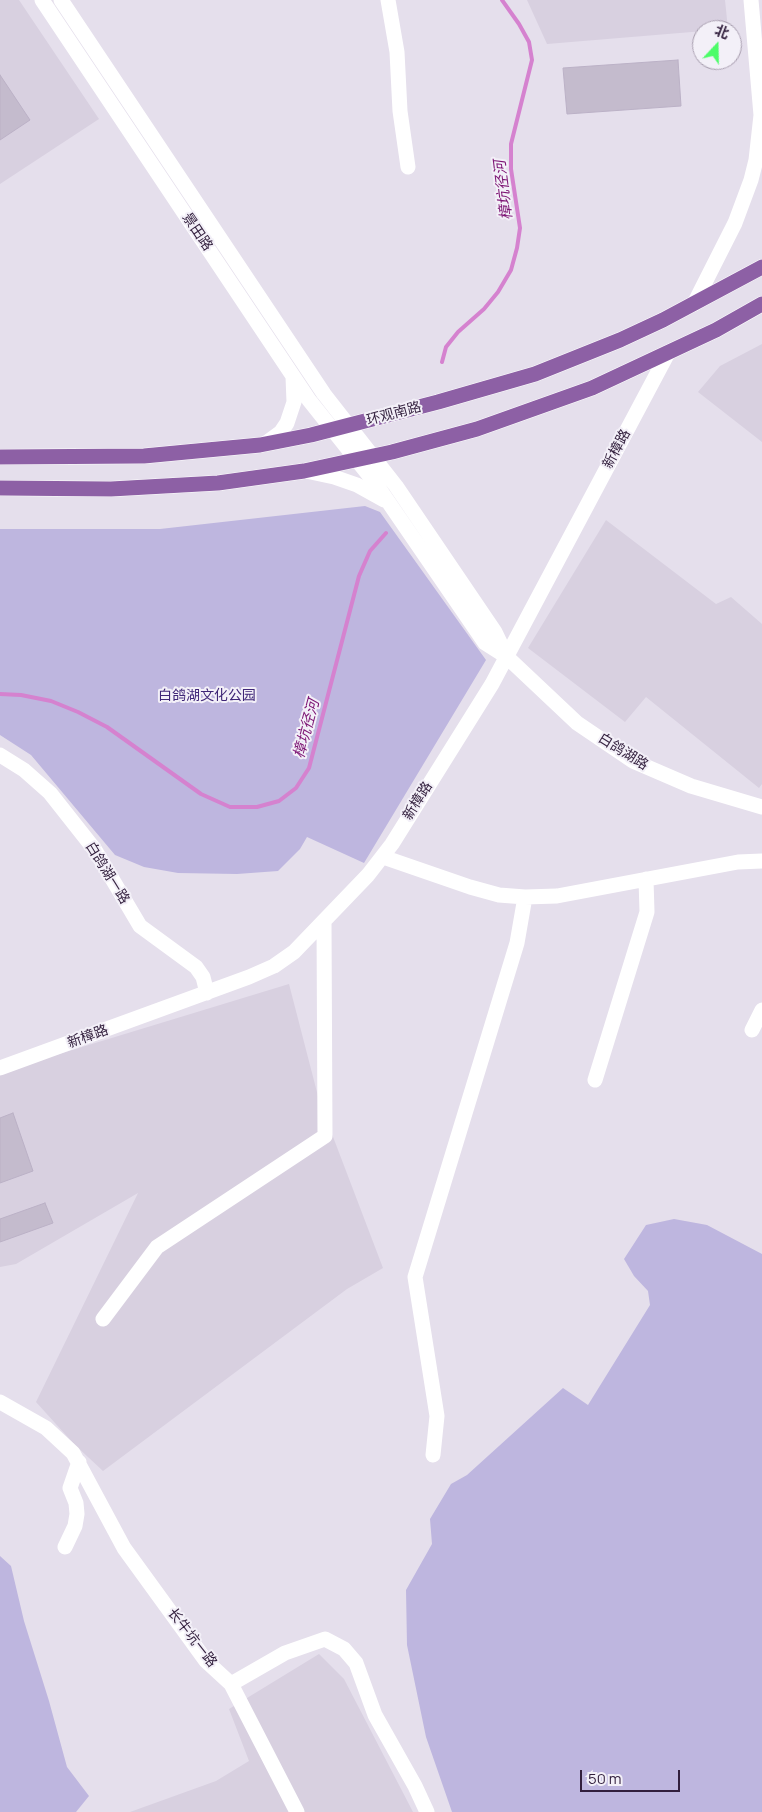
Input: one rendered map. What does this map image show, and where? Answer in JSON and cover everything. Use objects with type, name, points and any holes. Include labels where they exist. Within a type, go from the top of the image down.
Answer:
[{"type":"main road","name":"环观南路","points":[[0,457],[144,456],[266,443],[333,430],[535,374],[620,340],[694,304],[762,267]]},
{"type":"main road","points":[[0,488],[111,489],[185,485],[256,479],[357,460],[477,429],[538,409],[592,388],[668,353],[762,304]]},
{"type":"street","name":"景田路","points":[[42,0],[293,376],[357,460]]},
{"type":"street","name":"景田路","points":[[61,0],[324,394],[373,456]]},
{"type":"street","points":[[388,0],[397,52],[400,111],[408,167]]},
{"type":"street","points":[[694,304],[735,223],[751,180],[756,160],[761,115],[751,0]]},
{"type":"street","name":"新樟路","points":[[0,1068],[207,993],[274,966],[294,952],[324,921],[383,857],[487,693],[668,353]]},
{"type":"street","points":[[266,443],[281,432],[287,423],[294,402],[295,384],[293,376]]},
{"type":"street","name":"白鸽湖路","points":[[373,456],[396,486],[495,632],[507,657]]},
{"type":"street","name":"白鸽湖路","points":[[357,460],[392,507],[484,643],[507,657],[578,723],[632,760],[661,775],[691,786],[762,807]]},
{"type":"street","points":[[304,471],[334,477],[357,485],[380,497],[392,507]]},
{"type":"street","name":"白鸽湖一路","points":[[0,755],[24,770],[50,793],[95,850],[140,926],[196,967],[207,993]]},
{"type":"street","points":[[383,857],[470,887],[499,895],[525,897],[557,896],[738,862],[762,861]]},
{"type":"street","points":[[595,1080],[647,912],[646,879]]},
{"type":"street","points":[[433,1456],[437,1416],[415,1277],[517,942],[525,897]]},
{"type":"street","points":[[103,1319],[157,1247],[325,1136],[324,921]]},
{"type":"street","points":[[752,1030],[762,1010]]},
{"type":"street","name":"长牛坑一路","points":[[0,1402],[46,1428],[63,1442],[79,1462],[124,1548],[206,1661],[231,1684]]},
{"type":"street","points":[[65,1547],[75,1526],[77,1514],[76,1503],[70,1488],[79,1462]]},
{"type":"street","points":[[297,1812],[231,1684],[285,1653],[325,1639],[344,1649],[356,1663],[375,1715],[415,1786],[427,1812]]},
{"type":"shaded area","points":[[0,0],[19,0],[99,119],[0,184]]},
{"type":"shaded area","points":[[527,0],[725,0],[727,20],[692,20],[692,32],[547,44]]},
{"type":"shaded area","points":[[762,344],[762,442],[698,392],[720,366]]},
{"type":"shaded area","points":[[606,520],[716,604],[731,597],[762,624],[762,784],[759,788],[646,697],[625,722],[528,648]]},
{"type":"shaded area","points":[[289,984],[319,1100],[383,1268],[347,1289],[103,1471],[74,1444],[36,1402],[138,1193],[16,1264],[0,1267],[0,1072]]},
{"type":"shaded area","points":[[319,1654],[344,1679],[413,1812],[130,1812],[216,1781],[249,1761],[229,1709]]},
{"type":"green space","name":"白鸽湖文化公园","points":[[365,506],[380,512],[486,660],[364,863],[307,837],[300,849],[278,871],[237,874],[178,873],[144,867],[115,855],[31,755],[0,735],[0,529],[160,529]]},
{"type":"green space","points":[[674,1219],[707,1225],[762,1254],[762,1812],[452,1812],[426,1737],[407,1645],[406,1590],[432,1544],[430,1519],[451,1484],[467,1475],[563,1388],[588,1405],[650,1305],[648,1291],[634,1276],[624,1259],[646,1225]]},
{"type":"green space","points":[[0,1556],[11,1566],[24,1621],[67,1767],[89,1796],[76,1812],[0,1812]]},
{"type":"building","points":[[678,60],[681,106],[567,114],[563,68]]},
{"type":"building","points":[[0,75],[30,120],[0,140]]},
{"type":"building","points":[[13,1113],[33,1171],[0,1183],[0,1118]]},
{"type":"building","points":[[45,1203],[53,1223],[0,1242],[0,1219]]},
{"type":"waterway","name":"樟坑径河","points":[[442,362],[446,347],[458,332],[484,309],[498,292],[511,270],[517,248],[520,228],[511,169],[511,144],[532,60],[529,42],[502,0]]},
{"type":"waterway","name":"樟坑径河","points":[[0,694],[21,695],[51,701],[78,712],[107,727],[201,794],[230,807],[257,807],[279,801],[296,788],[309,768],[359,576],[370,551],[386,533]]}]
